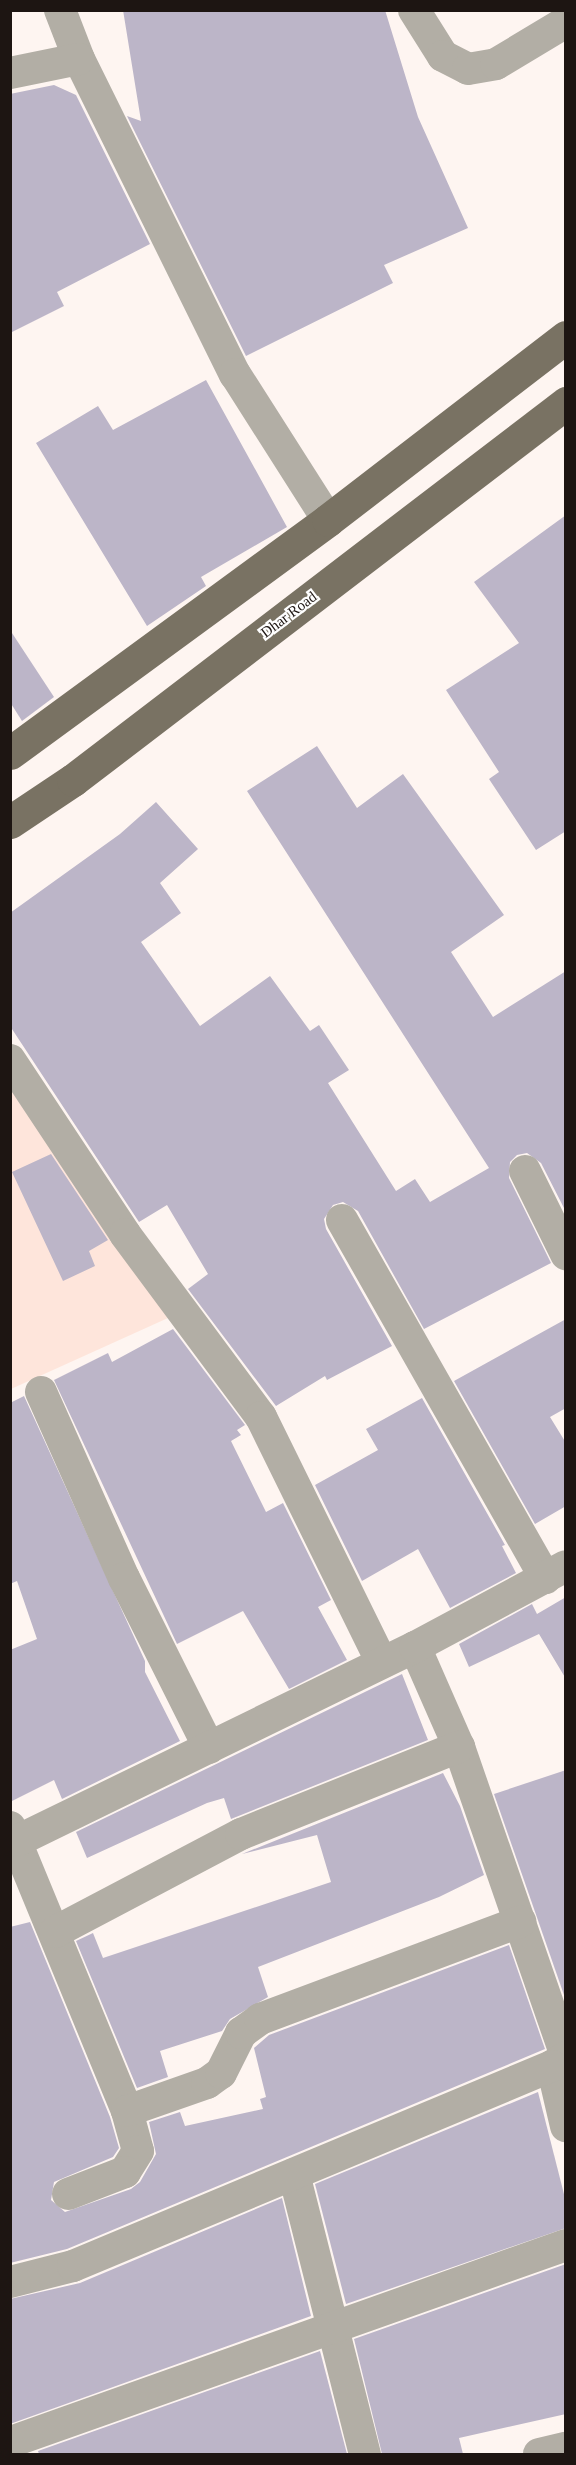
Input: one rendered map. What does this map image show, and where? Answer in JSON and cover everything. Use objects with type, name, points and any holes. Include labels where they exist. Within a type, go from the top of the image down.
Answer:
[{"type":"main road","points":[[10,753],[328,520],[566,337]]},
{"type":"main road","name":"Dhar Road","points":[[10,822],[73,780],[566,403]]},
{"type":"street","points":[[60,10],[79,59],[235,375],[328,520]]},
{"type":"street","points":[[414,10],[443,56],[468,69],[496,64],[566,22]]},
{"type":"street","points":[[10,73],[79,59]]},
{"type":"street","points":[[10,1060],[125,1234],[261,1416],[381,1661]]},
{"type":"street","points":[[525,1171],[566,1254]]},
{"type":"street","points":[[68,2194],[125,2172],[133,2164],[138,2151],[127,2110],[14,1834],[208,1748],[381,1661],[415,1647],[555,1572],[342,1220]]},
{"type":"street","points":[[41,1392],[124,1578],[208,1748]]},
{"type":"street","points":[[415,1647],[459,1747],[520,1922],[561,2060],[566,2126]]},
{"type":"street","points":[[55,1932],[241,1834],[459,1747]]},
{"type":"street","points":[[127,2110],[207,2083],[221,2073],[242,2033],[260,2019],[520,1922]]},
{"type":"street","points":[[10,2282],[73,2266],[561,2060]]},
{"type":"street","points":[[294,2174],[365,2454]]},
{"type":"street","points":[[19,2439],[332,2325],[566,2245]]},
{"type":"street","points":[[539,2454],[566,2448]]},
{"type":"shaded area","points":[[10,1089],[168,1318],[11,1389],[10,1389]]},
{"type":"building","points":[[123,10],[385,10],[418,117],[468,228],[384,265],[393,283],[246,356],[127,116],[141,121]]},
{"type":"building","points":[[54,85],[76,95],[150,244],[57,292],[64,306],[10,333],[10,94]]},
{"type":"building","points":[[206,380],[287,527],[201,577],[206,586],[147,626],[36,443],[98,406],[113,430]]},
{"type":"building","points":[[566,515],[566,831],[536,850],[489,779],[499,772],[446,690],[519,643],[474,582]]},
{"type":"building","points":[[10,630],[54,697],[22,721],[10,702]]},
{"type":"building","points":[[317,746],[357,808],[403,774],[504,915],[451,952],[493,1017],[566,971],[566,1212],[541,1163],[527,1153],[517,1155],[510,1162],[509,1178],[551,1263],[424,1329],[358,1211],[343,1202],[333,1205],[324,1219],[326,1229],[392,1346],[327,1380],[325,1376],[276,1406],[188,1289],[208,1274],[167,1205],[139,1222],[10,1026],[10,913],[120,834],[156,802],[198,849],[160,883],[181,913],[141,942],[200,1026],[270,976],[310,1031],[319,1025],[349,1070],[328,1083],[396,1191],[415,1179],[430,1202],[489,1168],[247,791]]},
{"type":"building","points":[[51,1154],[108,1240],[89,1251],[95,1266],[63,1281],[12,1172]]},
{"type":"building","points":[[566,1319],[566,1408],[550,1417],[566,1443],[566,1506],[535,1524],[454,1381]]},
{"type":"building","points":[[173,1329],[245,1425],[237,1430],[241,1435],[231,1441],[266,1512],[283,1503],[331,1600],[318,1607],[347,1660],[289,1689],[243,1611],[177,1644],[54,1380],[108,1353],[112,1362]]},
{"type":"building","points":[[24,1396],[145,1661],[145,1672],[180,1741],[62,1799],[54,1780],[10,1802],[10,1650],[37,1639],[17,1581],[10,1584],[10,1403]]},
{"type":"building","points":[[422,1398],[505,1545],[502,1546],[516,1573],[450,1608],[418,1549],[362,1581],[315,1485],[378,1450],[366,1429]]},
{"type":"building","points":[[566,1597],[566,1679],[539,1634],[469,1667],[459,1644],[532,1604],[537,1614]]},
{"type":"building","points":[[402,1674],[428,1740],[231,1819],[224,1798],[207,1803],[87,1858],[76,1832]]},
{"type":"building","points":[[566,1770],[566,1995],[564,1995],[494,1794]]},
{"type":"building","points":[[443,1773],[460,1806],[484,1875],[439,1897],[258,1967],[268,1997],[230,2019],[222,2031],[160,2051],[168,2077],[137,2088],[76,1941],[93,1933],[103,1958],[331,1882],[317,1835],[242,1854]]},
{"type":"building","points":[[30,1922],[110,2117],[119,2148],[113,2157],[54,2182],[51,2200],[65,2212],[131,2189],[140,2182],[156,2154],[149,2122],[180,2112],[185,2126],[263,2109],[260,2099],[266,2097],[254,2048],[269,2035],[509,1945],[545,2049],[67,2249],[10,2263],[10,1927]]},
{"type":"building","points":[[538,2092],[566,2202],[566,2228],[346,2304],[315,2184]]},
{"type":"building","points":[[282,2198],[311,2316],[10,2424],[10,2299],[80,2283]]},
{"type":"building","points":[[566,2264],[566,2414],[459,2438],[463,2454],[382,2454],[354,2339]]},
{"type":"building","points":[[320,2351],[347,2454],[39,2454],[38,2451]]}]
